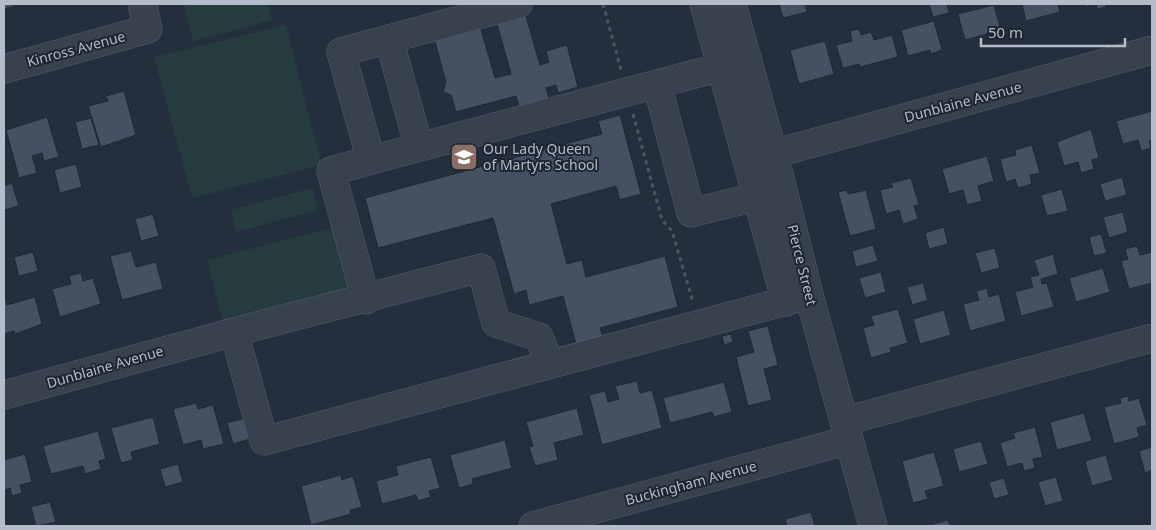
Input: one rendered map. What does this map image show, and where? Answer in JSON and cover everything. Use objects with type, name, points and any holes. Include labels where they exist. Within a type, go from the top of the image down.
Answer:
[{"type":"street","points":[[371,160],[341,52],[518,4]]},
{"type":"street","points":[[234,332],[264,441],[797,299],[756,197],[704,4]]},
{"type":"street","name":"Pierce Street","points":[[732,4],[783,190],[797,299],[847,430],[874,526]]},
{"type":"street","name":"Kinross Avenue","points":[[4,69],[145,17]]},
{"type":"street","points":[[389,39],[420,148]]},
{"type":"street","name":"Dunblaine Avenue","points":[[773,154],[1152,50]]},
{"type":"street","points":[[366,300],[331,171],[748,60]]},
{"type":"street","points":[[657,84],[691,213],[783,190]]},
{"type":"street","name":"Dunblaine Avenue","points":[[4,395],[205,339],[366,300],[480,268],[496,323],[539,337],[550,364]]},
{"type":"street","name":"Buckingham Avenue","points":[[533,526],[1152,338]]},
{"type":"path","points":[[603,4],[623,76]]},
{"type":"path","points":[[632,111],[662,220],[672,231],[699,324]]},
{"type":"green space","points":[[183,4],[267,4],[272,20],[193,41]]},
{"type":"green space","points":[[286,25],[322,165],[192,198],[154,57]]},
{"type":"green space","points":[[312,188],[318,210],[236,232],[231,210]]},
{"type":"green space","points":[[336,227],[349,269],[347,289],[224,326],[207,260]]},
{"type":"building","points":[[4,4],[20,4],[4,9]]},
{"type":"building","points":[[779,4],[805,4],[807,12],[783,18]]},
{"type":"building","points":[[929,4],[947,4],[949,13],[933,17]]},
{"type":"building","points":[[1022,4],[1058,4],[1060,12],[1026,21]]},
{"type":"building","points":[[1085,4],[1096,4],[1086,7]]},
{"type":"building","points":[[1096,4],[1105,4],[1106,7],[1097,9]]},
{"type":"building","points":[[994,5],[1001,30],[965,40],[958,14]]},
{"type":"building","points":[[526,16],[540,65],[549,62],[546,51],[567,45],[578,87],[558,93],[556,85],[546,88],[551,105],[521,113],[516,96],[456,112],[451,95],[443,92],[446,82],[434,38],[480,26],[495,78],[511,74],[497,24]]},
{"type":"building","points":[[934,21],[942,50],[931,54],[930,50],[908,56],[901,30]]},
{"type":"building","points":[[859,29],[861,35],[871,32],[874,40],[892,35],[898,57],[860,67],[859,64],[843,68],[836,45],[852,41],[850,31]]},
{"type":"building","points":[[825,41],[834,74],[799,84],[790,50]]},
{"type":"building","points":[[124,91],[136,135],[101,147],[88,106],[108,101],[106,96]]},
{"type":"building","points":[[1152,111],[1152,140],[1149,141],[1151,148],[1141,151],[1138,140],[1123,144],[1116,121]]},
{"type":"building","points":[[620,115],[641,194],[620,200],[616,186],[551,204],[567,264],[582,260],[586,277],[665,256],[678,307],[600,328],[605,345],[578,351],[563,296],[529,305],[526,290],[514,294],[493,218],[378,248],[365,198],[602,134],[598,121]]},
{"type":"building","points":[[47,117],[59,157],[44,161],[42,153],[32,156],[37,173],[19,178],[6,130]]},
{"type":"building","points":[[91,118],[99,145],[82,149],[75,122]]},
{"type":"building","points":[[1091,129],[1099,158],[1092,160],[1094,169],[1081,173],[1078,162],[1064,166],[1057,142]]},
{"type":"building","points":[[1032,145],[1040,173],[1030,175],[1032,184],[1018,188],[1015,179],[1006,182],[1000,159],[1016,155],[1015,150]]},
{"type":"building","points":[[987,156],[994,181],[978,186],[982,201],[967,205],[963,190],[949,194],[942,169]]},
{"type":"building","points":[[76,164],[82,187],[60,193],[54,170]]},
{"type":"building","points":[[1122,177],[1127,195],[1105,201],[1100,184]]},
{"type":"building","points":[[911,178],[919,205],[914,206],[918,219],[903,224],[899,210],[886,214],[880,190],[893,187],[891,183]]},
{"type":"building","points":[[12,183],[19,206],[4,210],[4,186]]},
{"type":"building","points":[[1062,189],[1068,211],[1047,216],[1041,195]]},
{"type":"building","points":[[847,190],[848,194],[866,190],[876,229],[850,236],[838,192]]},
{"type":"building","points":[[1123,212],[1128,232],[1109,238],[1103,217]]},
{"type":"building","points":[[153,214],[159,236],[141,241],[135,219]]},
{"type":"building","points":[[944,227],[948,244],[929,249],[925,233]]},
{"type":"building","points":[[1101,234],[1107,253],[1094,256],[1089,237]]},
{"type":"building","points":[[873,245],[878,261],[856,267],[852,251]]},
{"type":"building","points":[[1137,246],[1140,255],[1152,252],[1152,283],[1129,289],[1121,261],[1128,259],[1125,249]]},
{"type":"building","points":[[995,248],[1000,268],[981,273],[975,253]]},
{"type":"building","points":[[131,251],[136,267],[156,262],[163,289],[122,300],[110,256]]},
{"type":"building","points":[[33,252],[38,271],[19,276],[14,257]]},
{"type":"building","points":[[1053,254],[1058,274],[1041,279],[1042,284],[1047,283],[1054,307],[1021,316],[1015,292],[1033,287],[1030,277],[1039,275],[1034,260]]},
{"type":"building","points":[[1103,268],[1110,292],[1076,302],[1069,278]]},
{"type":"building","points":[[881,272],[886,292],[865,298],[859,278]]},
{"type":"building","points":[[81,273],[83,281],[93,278],[101,304],[60,317],[52,289],[71,284],[69,276]]},
{"type":"building","points":[[923,283],[928,300],[912,305],[907,287]]},
{"type":"building","points":[[987,288],[989,297],[999,294],[1006,321],[970,331],[963,304],[979,300],[976,291]]},
{"type":"building","points":[[4,293],[7,305],[35,297],[42,324],[15,334],[14,331],[4,334]]},
{"type":"building","points":[[898,309],[908,343],[890,348],[891,352],[871,358],[863,328],[874,325],[871,316]]},
{"type":"building","points":[[944,310],[951,335],[920,344],[913,319]]},
{"type":"building","points":[[768,326],[778,365],[764,369],[772,400],[748,406],[736,357],[754,352],[748,331]]},
{"type":"building","points":[[731,334],[733,342],[724,345],[722,336]]},
{"type":"building","points":[[637,381],[640,393],[652,390],[662,428],[602,445],[589,395],[605,391],[608,402],[619,399],[615,386]]},
{"type":"building","points":[[724,382],[732,412],[714,417],[712,412],[670,423],[663,398]]},
{"type":"building","points":[[1128,396],[1129,401],[1139,398],[1147,425],[1137,428],[1139,437],[1114,444],[1104,407],[1121,403],[1120,398]]},
{"type":"building","points":[[196,403],[198,409],[213,405],[224,444],[203,449],[201,440],[183,445],[173,409]]},
{"type":"building","points":[[577,408],[584,435],[554,443],[558,460],[535,466],[529,447],[533,446],[526,422]]},
{"type":"building","points":[[1084,413],[1092,441],[1057,450],[1050,422]]},
{"type":"building","points":[[153,417],[160,444],[131,452],[133,460],[121,463],[111,428]]},
{"type":"building","points":[[245,418],[250,439],[233,444],[227,423]]},
{"type":"building","points":[[1035,427],[1043,457],[1033,459],[1035,468],[1024,471],[1022,463],[1007,467],[1000,443],[1015,438],[1013,433]]},
{"type":"building","points":[[98,431],[106,459],[99,461],[101,469],[85,474],[83,466],[51,474],[43,446]]},
{"type":"building","points":[[505,440],[512,468],[472,479],[473,484],[459,488],[450,455]]},
{"type":"building","points":[[981,441],[988,464],[959,472],[953,449]]},
{"type":"building","points":[[1152,447],[1152,470],[1145,473],[1139,451]]},
{"type":"building","points":[[934,452],[944,486],[925,491],[928,499],[913,503],[902,461]]},
{"type":"building","points":[[25,454],[32,482],[20,485],[22,493],[12,496],[10,488],[4,490],[4,460]]},
{"type":"building","points":[[1106,455],[1113,480],[1092,486],[1085,461]]},
{"type":"building","points":[[431,457],[440,488],[429,491],[431,497],[418,501],[416,495],[382,504],[376,481],[398,475],[396,466]]},
{"type":"building","points":[[178,464],[183,482],[165,487],[160,469]]},
{"type":"building","points":[[341,475],[342,480],[353,476],[362,507],[350,510],[351,514],[311,525],[301,486]]},
{"type":"building","points":[[1056,477],[1063,501],[1045,506],[1038,482]]},
{"type":"building","points":[[1004,478],[1009,495],[994,499],[989,482]]},
{"type":"building","points":[[50,502],[56,522],[36,526],[31,507]]},
{"type":"building","points":[[811,512],[815,526],[787,526],[785,519]]},
{"type":"building","points":[[948,520],[950,526],[927,526]]},
{"type":"place","name":"Our Lady Queen of Martyrs School","points":[[464,157]]}]
